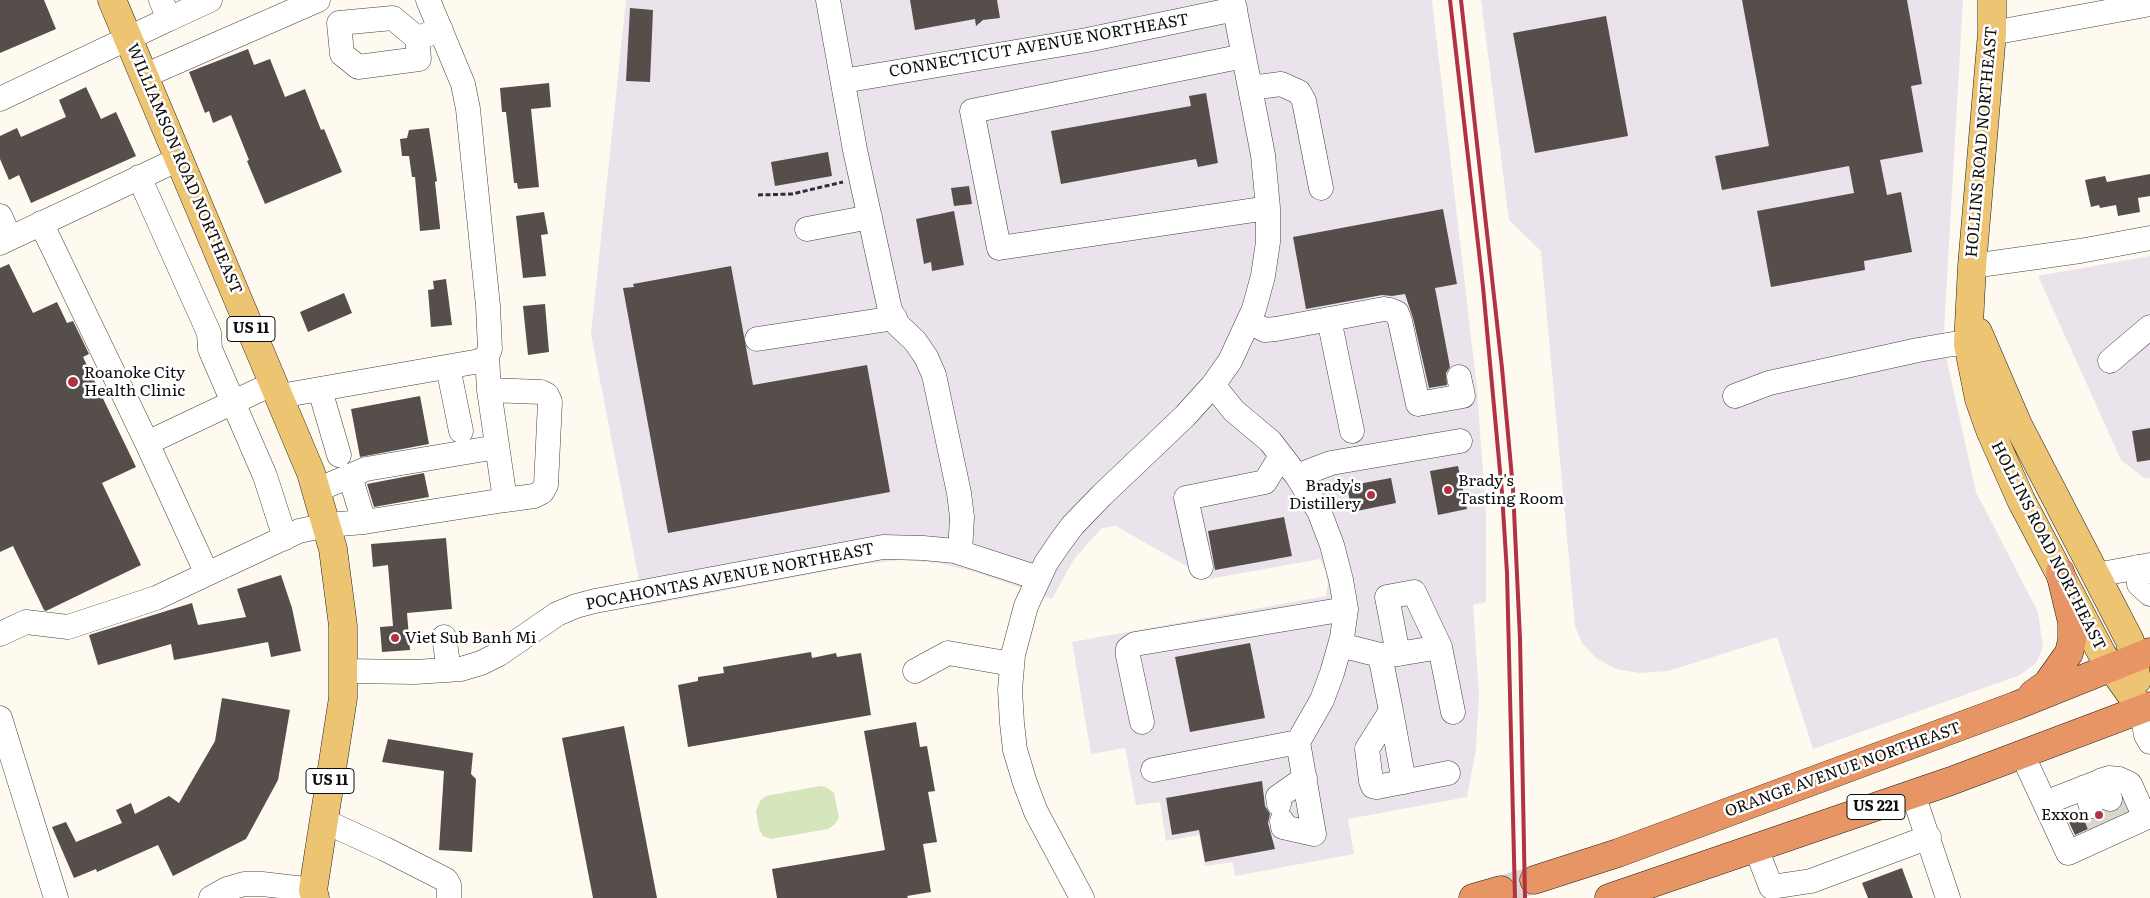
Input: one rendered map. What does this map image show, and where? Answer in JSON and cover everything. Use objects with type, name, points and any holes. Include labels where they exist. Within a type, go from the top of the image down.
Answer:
[{"type":"highway","points":[[2014,706],[2047,684],[2069,653],[2072,640],[2072,622],[2060,572]]},
{"type":"highway","name":"ORANGE AVENUE NORTHEAST","points":[[1534,880],[1618,854],[2132,660]]},
{"type":"highway","name":"US 221","points":[[1609,898],[1913,794],[2147,711]]},
{"type":"highway","points":[[1473,898],[1501,890]]},
{"type":"main road","name":"WILLIAMSON ROAD NORTHEAST","points":[[112,0],[298,440],[317,490],[327,525],[340,592],[344,671],[343,698],[312,895]]},
{"type":"main road","name":"HOLLINS ROAD NORTHEAST","points":[[1992,0],[1992,34],[1972,266],[1971,315],[1968,344],[1980,399],[1990,430],[2021,500],[2102,654],[2132,660]]},
{"type":"main road","name":"HOLLINS ROAD NORTHEAST","points":[[1971,315],[2018,425],[2130,641],[2132,660],[2147,711]]},
{"type":"street","points":[[428,0],[462,84],[468,109],[488,306],[490,349],[487,356],[489,390],[505,500]]},
{"type":"street","points":[[828,0],[861,176],[890,310],[920,349],[934,375],[959,493],[962,516],[960,552]]},
{"type":"street","points":[[144,76],[315,1]]},
{"type":"street","points":[[0,99],[129,39],[165,9],[202,2]]},
{"type":"street","points":[[1992,34],[2150,4]]},
{"type":"street","points":[[1082,898],[1036,812],[1015,750],[1010,690],[1012,664],[1018,631],[1026,606],[1046,563],[1073,526],[1185,416],[1213,385],[1230,361],[1254,309],[1263,276],[1268,242],[1268,208],[1262,155],[1234,5]]},
{"type":"street","name":"CONNECTICUT AVENUE NORTHEAST","points":[[843,81],[1087,40],[1234,5]]},
{"type":"street","points":[[417,38],[440,30]]},
{"type":"street","points":[[1244,56],[972,111],[999,248],[1268,208]]},
{"type":"street","points":[[1250,88],[1281,84],[1298,92],[1304,101],[1321,188]]},
{"type":"street","points":[[0,216],[5,241],[179,159]]},
{"type":"street","points":[[139,178],[209,333],[210,349],[265,476],[285,538]]},
{"type":"street","points":[[807,229],[870,217]]},
{"type":"street","points":[[41,223],[148,443],[207,574]]},
{"type":"street","points":[[1972,266],[2086,250],[2150,238]]},
{"type":"street","points":[[1249,322],[1264,330],[1384,309],[1397,313],[1400,321],[1418,404],[1463,396],[1459,377]]},
{"type":"street","points":[[757,340],[895,318]]},
{"type":"street","points":[[1329,319],[1352,431]]},
{"type":"street","points":[[2110,361],[2150,327]]},
{"type":"street","points":[[1736,396],[1769,383],[1918,350],[1953,344],[1968,344]]},
{"type":"street","points":[[148,443],[232,403],[277,390],[320,390],[480,361],[487,356]]},
{"type":"street","points":[[448,367],[461,431]]},
{"type":"street","points":[[1213,385],[1234,411],[1270,441],[1298,476],[1319,511],[1332,545],[1341,580],[1346,609],[1340,644],[1322,700],[1298,742],[1305,778],[1314,834],[1283,827],[1280,813],[1278,797],[1305,778]]},
{"type":"street","points":[[320,390],[339,456]]},
{"type":"street","points":[[0,634],[26,622],[68,627],[156,598],[299,532],[327,525],[364,522],[534,496],[542,492],[546,485],[550,402],[547,395],[541,392],[489,390]]},
{"type":"street","points":[[298,440],[331,428]]},
{"type":"street","points":[[1298,476],[1331,463],[1460,441]]},
{"type":"street","points":[[317,490],[366,470],[497,447]]},
{"type":"street","points":[[1201,567],[1186,498],[1265,482],[1282,456]]},
{"type":"street","points":[[350,476],[364,522]]},
{"type":"street","name":"POCAHONTAS AVENUE NORTHEAST","points":[[344,671],[415,672],[461,669],[481,663],[499,654],[557,614],[576,606],[883,548],[923,548],[960,552],[1038,578]]},
{"type":"street","points":[[2096,575],[2144,566],[2139,584],[2150,594]]},
{"type":"street","points":[[1404,782],[1391,711],[1387,597],[1414,592],[1440,647],[1453,712]]},
{"type":"street","points":[[1142,722],[1128,656],[1128,649],[1135,644],[1346,609]]},
{"type":"street","points":[[444,637],[449,670]]},
{"type":"street","points":[[1340,644],[1389,654],[1440,647]]},
{"type":"street","points":[[915,671],[948,653],[1012,664]]},
{"type":"street","points":[[1391,711],[1367,749],[1373,786],[1377,787],[1448,773]]},
{"type":"street","name":"HOLLINS ROAD NORTHEAST","points":[[2147,711],[2146,735],[2150,742]]},
{"type":"street","points":[[0,718],[6,761],[56,898]]},
{"type":"street","points":[[1153,770],[1298,742]]},
{"type":"street","points":[[2022,754],[2068,853],[2104,811],[2109,778],[2119,779],[2130,784],[2147,815]]},
{"type":"street","points":[[1913,794],[1948,898]]},
{"type":"street","points":[[2045,803],[2147,815]]},
{"type":"street","points":[[324,821],[446,880],[449,885],[449,898]]},
{"type":"street","points":[[1756,848],[1775,892],[1811,881],[1929,837]]},
{"type":"street","points":[[211,898],[227,889],[244,884],[262,884],[312,895]]},
{"type":"path","points":[[758,195],[808,191],[861,176]]},
{"type":"shaded area","points":[[626,0],[1432,0],[1477,389],[1486,515],[1486,602],[1473,605],[1479,695],[1476,749],[1467,797],[1348,819],[1354,854],[1235,876],[1233,862],[1205,866],[1199,835],[1166,841],[1160,802],[1136,805],[1125,748],[1091,754],[1072,642],[1326,596],[1328,583],[1320,559],[1209,579],[1116,526],[1102,528],[1074,559],[1052,599],[975,572],[939,563],[902,560],[864,564],[644,606],[591,334]]},
{"type":"shaded area","points":[[1481,0],[1963,0],[1944,331],[1948,366],[1976,492],[2038,612],[2043,647],[2036,663],[2020,675],[1813,749],[1777,637],[1668,671],[1640,673],[1616,669],[1596,658],[1582,643],[1575,626],[1541,251],[1509,220]]},
{"type":"shaded area","points":[[2150,256],[2150,478],[2144,478],[2121,460],[2038,276]]},
{"type":"green space","points":[[820,786],[826,787],[834,793],[839,818],[834,825],[828,829],[771,839],[763,836],[759,829],[756,811],[760,801],[766,796]]},
{"type":"building","points":[[0,0],[44,0],[56,29],[0,53]]},
{"type":"building","points":[[910,0],[997,0],[1000,18],[983,20],[976,26],[975,19],[915,30]]},
{"type":"building","points":[[1742,0],[1907,0],[1922,84],[1911,86],[1923,152],[1880,160],[1887,195],[1901,192],[1912,252],[1864,261],[1865,270],[1771,287],[1757,211],[1854,193],[1849,166],[1722,190],[1715,156],[1769,146]]},
{"type":"building","points":[[630,8],[653,10],[650,82],[626,81]]},
{"type":"building","points":[[1606,16],[1628,136],[1535,153],[1513,33]]},
{"type":"building","points":[[248,49],[254,65],[270,59],[285,97],[305,89],[321,130],[324,129],[342,172],[265,204],[231,115],[213,123],[209,111],[205,113],[189,72]]},
{"type":"building","points":[[549,83],[551,107],[531,109],[539,187],[518,189],[517,183],[514,183],[506,112],[502,112],[500,88]]},
{"type":"building","points":[[86,87],[101,119],[116,112],[136,156],[31,203],[19,175],[9,180],[0,159],[0,136],[17,128],[21,137],[66,117],[59,100]]},
{"type":"building","points":[[1206,93],[1218,163],[1198,167],[1196,159],[1061,184],[1051,131],[1191,106],[1189,96]]},
{"type":"building","points":[[429,128],[437,181],[435,182],[440,229],[420,231],[415,177],[412,177],[409,156],[402,156],[400,139],[407,138],[409,130]]},
{"type":"building","points":[[828,152],[832,176],[775,186],[771,162]]},
{"type":"building","points":[[2150,174],[2150,196],[2138,198],[2140,212],[2118,216],[2116,205],[2100,208],[2099,205],[2091,207],[2085,180],[2105,176],[2107,182]]},
{"type":"building","points":[[969,186],[972,204],[954,206],[951,188]]},
{"type":"building","points":[[1443,209],[1457,284],[1435,288],[1450,367],[1446,373],[1447,385],[1429,388],[1413,318],[1405,294],[1382,295],[1306,309],[1293,237]]},
{"type":"building","points":[[954,211],[964,265],[932,271],[931,262],[924,264],[916,219]]},
{"type":"building","points":[[544,212],[548,234],[541,235],[546,276],[523,278],[516,216]]},
{"type":"building","points":[[9,264],[33,313],[57,302],[67,323],[73,321],[89,354],[83,357],[136,467],[102,483],[141,565],[46,611],[13,546],[0,552],[0,268]]},
{"type":"building","points":[[731,266],[753,385],[867,365],[890,492],[668,533],[623,288],[634,287],[633,284]]},
{"type":"building","points":[[446,279],[452,325],[431,327],[428,290],[434,289],[433,281]]},
{"type":"building","points":[[344,293],[352,313],[308,332],[300,312]]},
{"type":"building","points":[[545,304],[549,352],[528,355],[523,306]]},
{"type":"building","points":[[420,396],[429,444],[360,457],[351,409]]},
{"type":"building","points":[[2150,428],[2150,460],[2137,462],[2132,431]]},
{"type":"building","name":"Brady's Tasting Room","points":[[1458,466],[1467,509],[1438,515],[1430,471]]},
{"type":"building","points":[[424,473],[429,497],[374,507],[367,484]]},
{"type":"building","name":"Brady's Distillery","points":[[1391,478],[1396,503],[1352,512],[1347,486]]},
{"type":"building","points":[[1284,517],[1292,556],[1215,570],[1208,531]]},
{"type":"building","points":[[446,538],[452,609],[407,613],[410,650],[382,652],[380,627],[393,626],[388,565],[373,567],[371,544]]},
{"type":"building","points":[[281,575],[292,608],[301,651],[271,657],[268,642],[174,660],[171,644],[98,665],[89,635],[192,603],[198,625],[246,617],[237,589]]},
{"type":"building","points":[[1250,643],[1265,718],[1190,732],[1175,657]]},
{"type":"building","points":[[811,652],[812,658],[836,653],[837,657],[861,653],[871,715],[688,747],[678,685],[698,681],[698,677],[724,673],[723,667]]},
{"type":"building","points":[[222,698],[290,710],[278,780],[246,839],[173,876],[158,845],[97,872],[96,869],[74,878],[52,827],[66,822],[76,842],[122,823],[116,810],[131,803],[135,814],[169,796],[179,803],[215,741]]},
{"type":"building","points":[[916,722],[920,747],[927,746],[935,791],[928,792],[937,842],[923,844],[931,892],[907,896],[908,898],[777,898],[772,869],[885,850],[864,731]]},
{"type":"building","points":[[624,726],[657,898],[593,898],[562,738]]},
{"type":"building","points":[[388,739],[473,753],[471,774],[476,779],[472,852],[439,850],[444,771],[382,762]]},
{"type":"building","points":[[1262,781],[1265,806],[1270,814],[1268,823],[1275,849],[1205,862],[1199,830],[1172,835],[1166,798]]},
{"type":"building","points":[[2123,802],[2127,811],[2075,835],[2066,816],[2078,811],[2088,819],[2095,819],[2101,816],[2104,811],[2109,813],[2116,811]]},
{"type":"building","points":[[1902,868],[1913,898],[1868,898],[1862,883]]},
{"type":"tunnel","points":[[2110,799],[2119,819]]},
{"type":"tunnel","points":[[2091,806],[2100,827]]},
{"type":"tunnel","points":[[1501,890],[1534,880]]},
{"type":"railway","points":[[1450,0],[1483,287],[1502,493],[1507,573],[1515,898]]},
{"type":"railway","points":[[1461,0],[1502,368],[1513,489],[1520,639],[1525,898]]},
{"type":"place","name":"Roanoke City Health Clinic","points":[[73,382]]},
{"type":"place","name":"Brady's Tasting Room","points":[[1448,490]]},
{"type":"place","name":"Brady's Distillery","points":[[1371,495]]},
{"type":"place","name":"Viet Sub Banh Mi","points":[[395,638]]},
{"type":"place","name":"Exxon","points":[[2099,815]]}]
